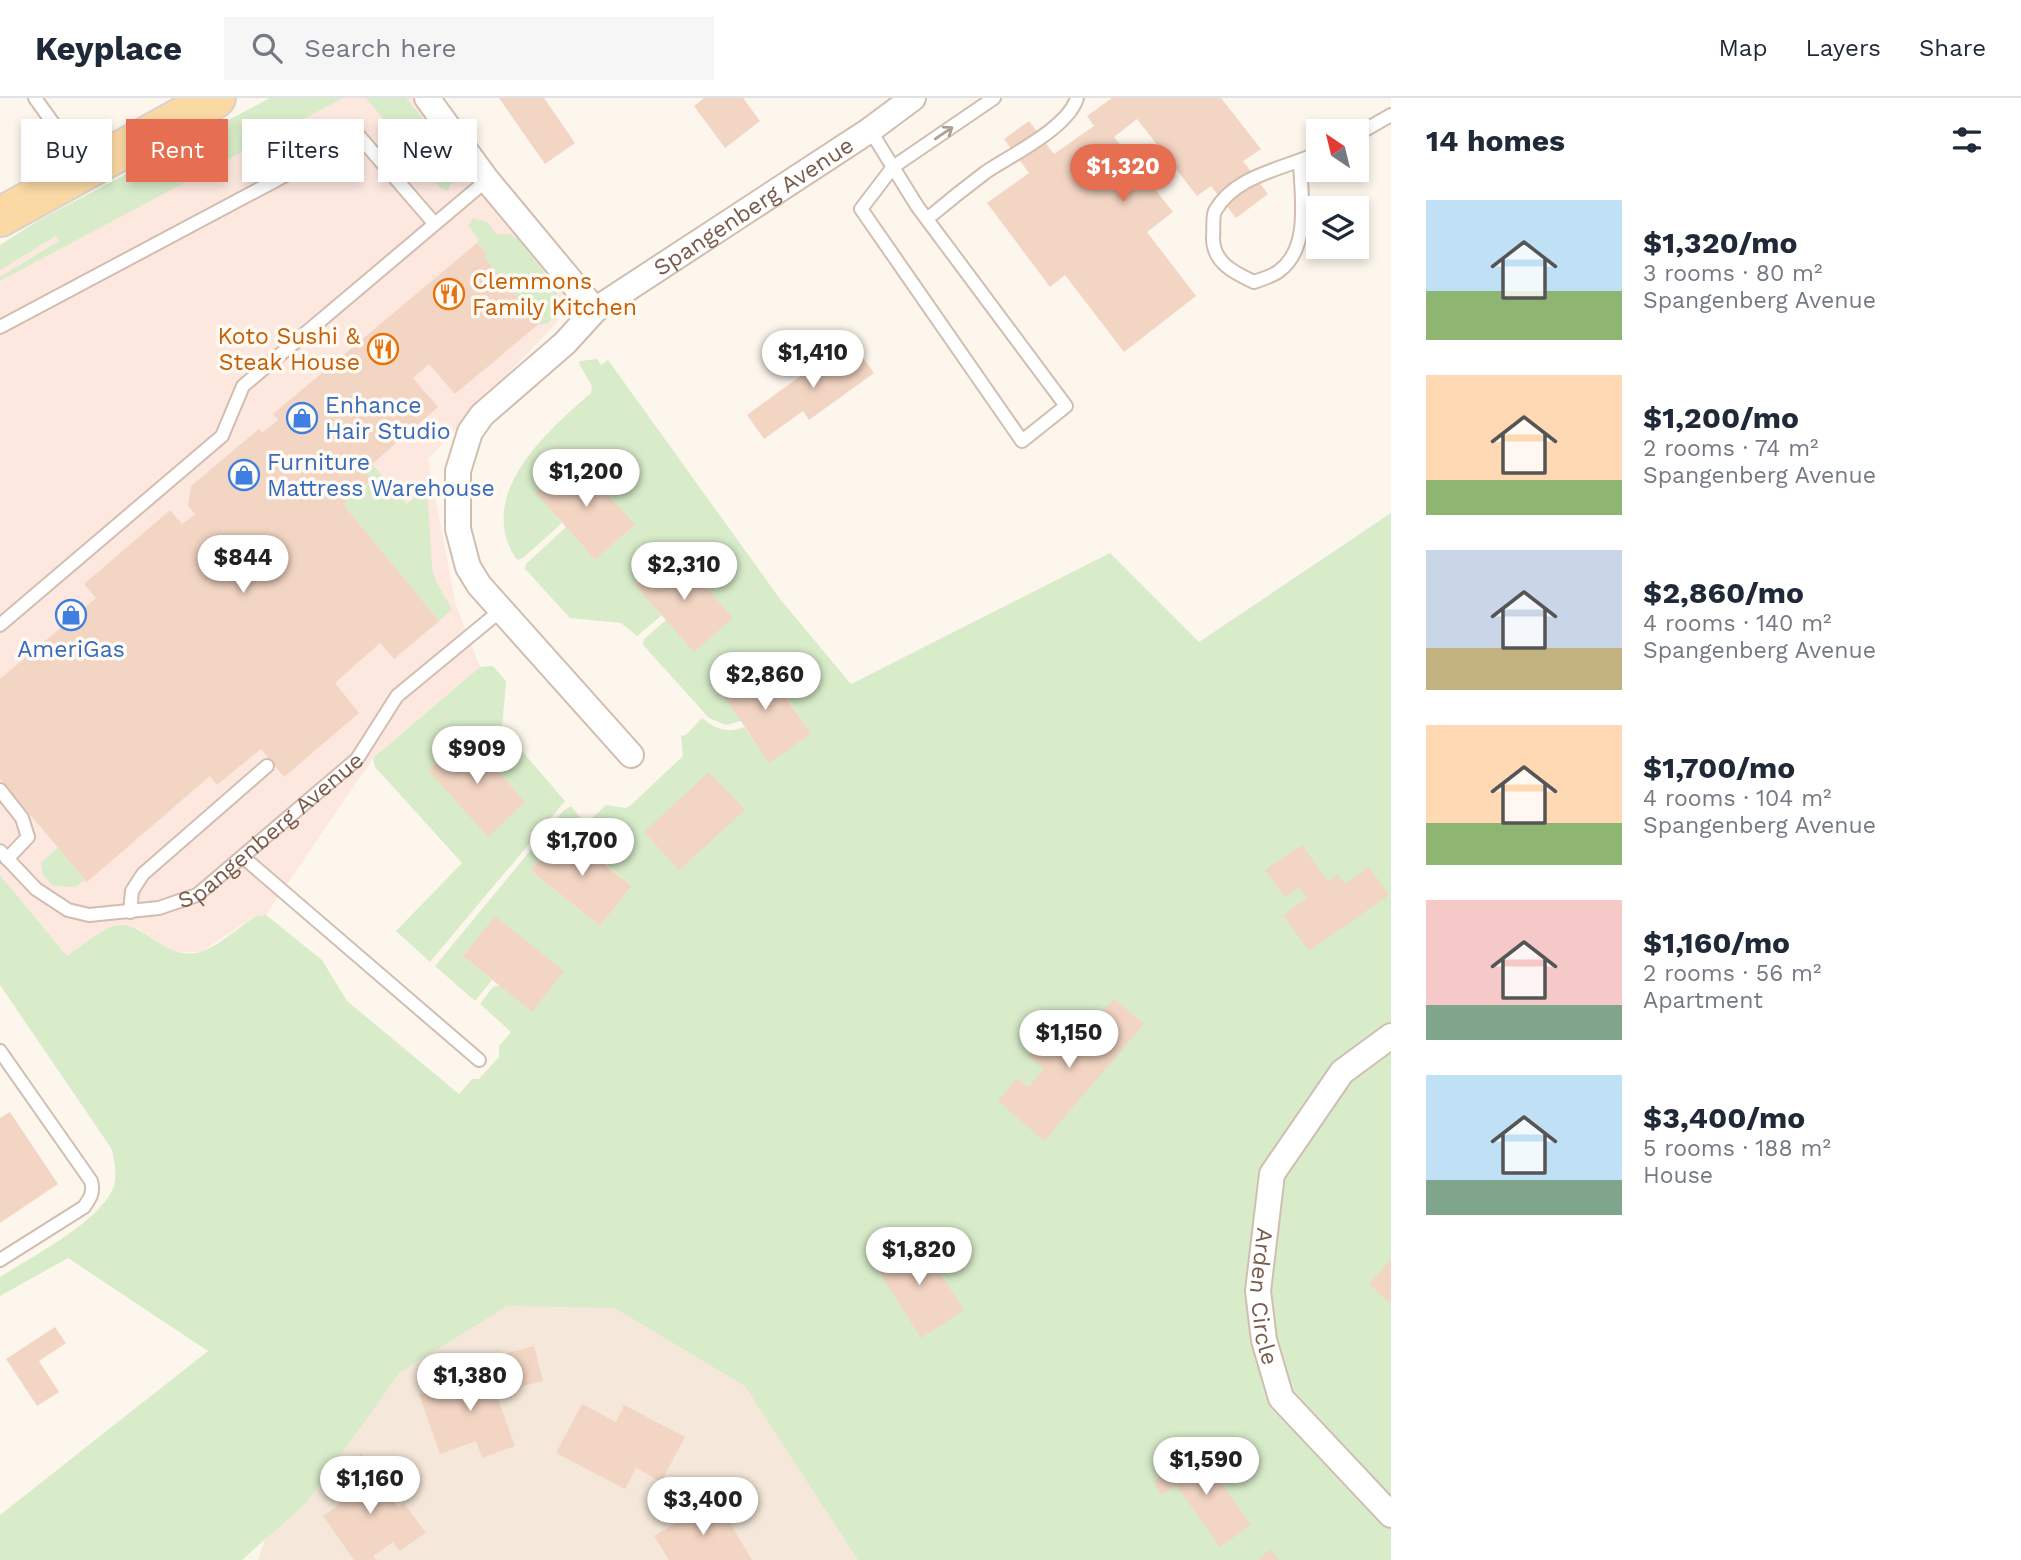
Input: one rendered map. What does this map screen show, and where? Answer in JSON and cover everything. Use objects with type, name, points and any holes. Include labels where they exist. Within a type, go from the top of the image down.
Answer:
[{"type":"main road","points":[[112,153],[205,101]]},
{"type":"main road","points":[[0,216],[61,182]]},
{"type":"street","points":[[427,98],[487,180],[595,310]]},
{"type":"street","name":"Spangenberg Avenue","points":[[631,755],[500,611],[468,567],[460,539],[456,490],[462,450],[482,415],[565,343],[595,310],[870,130],[913,98]]},
{"type":"street","name":"Arden Circle","points":[[1391,1036],[1342,1072],[1272,1174],[1258,1291],[1264,1340],[1281,1398],[1391,1515]]},
{"type":"lane","points":[[34,98],[50,119]]},
{"type":"lane","points":[[870,130],[893,167],[927,219],[1066,406],[1021,440],[861,209],[893,167],[995,98]]},
{"type":"lane","points":[[927,219],[986,172],[1037,140],[1065,115],[1077,98]]},
{"type":"lane","points":[[1369,128],[1391,115]]},
{"type":"lane","points":[[0,327],[359,136],[434,223]]},
{"type":"lane","points":[[1300,162],[1301,214],[1298,245],[1280,270],[1254,282],[1228,270],[1213,247],[1214,213],[1224,200],[1257,176],[1306,159]]},
{"type":"lane","points":[[0,625],[222,436],[243,386],[487,180]]},
{"type":"lane","name":"Spangenberg Avenue","points":[[3,855],[36,889],[68,910],[89,915],[159,908],[197,895],[357,759],[397,696],[500,611]]},
{"type":"lane","points":[[130,912],[132,891],[143,874],[267,766]]},
{"type":"lane","points":[[0,790],[22,818],[28,836],[3,855]]},
{"type":"lane","points":[[243,857],[479,1060]]},
{"type":"lane","points":[[0,1051],[91,1181],[93,1189],[92,1197],[84,1206],[0,1260]]},
{"type":"shaded area","points":[[278,98],[412,98],[428,119],[378,119],[378,182],[477,181],[567,296],[557,322],[428,459],[456,605],[480,667],[373,758],[266,915],[255,916],[201,952],[171,952],[139,929],[123,926],[108,929],[67,956],[0,875],[0,248],[126,180],[228,182],[228,125]]},
{"type":"shaded area","points":[[606,1237],[771,1322],[901,1560],[258,1560],[303,1425]]},
{"type":"green space","points":[[270,98],[343,98],[304,119],[242,119],[242,152],[228,159],[228,120]]},
{"type":"green space","points":[[366,98],[406,98],[424,119],[384,119]]},
{"type":"green space","points":[[126,174],[126,182],[186,182],[0,281],[0,277],[59,241],[56,236],[0,270],[0,245],[41,219]]},
{"type":"green space","points":[[436,182],[451,182],[448,191]]},
{"type":"green space","points":[[473,218],[487,222],[497,234],[510,234],[518,239],[554,285],[557,306],[554,316],[547,324],[539,324],[484,257],[486,254],[477,243],[479,239],[468,226]]},
{"type":"green space","points":[[597,359],[601,365],[608,360],[780,599],[851,684],[1110,553],[1199,642],[1391,513],[1391,1560],[858,1560],[745,1386],[615,1308],[507,1306],[400,1372],[306,1503],[242,1560],[0,1560],[0,1515],[208,1351],[68,1258],[0,1296],[0,1277],[62,1239],[103,1204],[114,1186],[115,1164],[111,1148],[0,985],[0,875],[67,956],[102,932],[114,926],[125,925],[175,951],[200,952],[221,941],[256,916],[266,915],[322,960],[347,1001],[459,1094],[472,1079],[479,1079],[499,1057],[499,1046],[511,1032],[480,1004],[493,987],[499,985],[532,1011],[495,917],[463,956],[492,980],[475,1001],[435,966],[563,811],[571,806],[590,830],[601,861],[563,831],[531,871],[600,926],[632,886],[607,865],[610,856],[590,820],[606,805],[626,808],[631,805],[683,756],[681,736],[686,735],[702,718],[722,729],[744,727],[769,762],[811,734],[762,661],[719,689],[741,721],[726,725],[709,718],[643,645],[644,639],[666,620],[674,551],[635,585],[662,615],[637,636],[621,623],[570,618],[525,569],[526,564],[566,527],[595,560],[634,526],[576,459],[537,493],[562,523],[523,558],[517,560],[506,536],[504,512],[509,489],[537,446],[591,393],[592,386],[579,364],[580,361]]},
{"type":"green space","points":[[372,464],[407,504],[427,487],[432,568],[436,582],[452,609],[439,621],[343,504],[372,481],[364,471]]},
{"type":"green space","points":[[493,666],[506,681],[502,729],[515,745],[492,765],[497,770],[522,751],[565,801],[430,962],[396,931],[462,863],[375,767],[373,758],[480,667]]},
{"type":"green space","points":[[58,847],[85,880],[75,887],[53,886],[43,875],[41,863]]},
{"type":"building","points":[[499,98],[544,98],[575,143],[545,164]]},
{"type":"building","points":[[704,98],[743,98],[760,121],[725,148],[694,106]]},
{"type":"building","points":[[1112,98],[1221,98],[1261,149],[1243,161],[1268,194],[1236,218],[1211,186],[1197,196],[1137,119],[1114,137],[1173,212],[1147,232],[1196,296],[1124,352],[1065,275],[1050,287],[987,203],[1029,173],[1004,139],[1029,121],[1054,154],[1094,126],[1087,116]]},
{"type":"building","points":[[477,243],[487,254],[484,257],[539,324],[455,394],[429,364],[413,378],[438,407],[364,471],[372,480],[343,504],[439,621],[394,659],[380,643],[335,683],[359,713],[284,777],[261,749],[217,785],[210,776],[87,882],[0,779],[0,679],[96,598],[84,584],[170,510],[182,524],[195,514],[188,506],[191,486],[259,429],[262,433],[278,420],[273,414]]},
{"type":"building","points":[[850,340],[874,373],[809,420],[803,411],[764,439],[747,415]]},
{"type":"building","points":[[576,459],[635,525],[595,560],[536,493]]},
{"type":"building","points":[[674,551],[733,618],[694,652],[635,585]]},
{"type":"building","points":[[761,661],[811,734],[769,763],[719,689]]},
{"type":"building","points":[[466,736],[525,802],[488,837],[428,770]]},
{"type":"building","points":[[709,772],[745,810],[679,870],[644,832]]},
{"type":"building","points":[[563,831],[632,886],[600,926],[531,871]]},
{"type":"building","points":[[1302,845],[1328,882],[1338,874],[1345,884],[1369,867],[1389,895],[1309,951],[1283,915],[1307,898],[1299,887],[1285,897],[1265,870]]},
{"type":"building","points":[[495,916],[564,971],[532,1012],[463,956]]},
{"type":"building","points":[[1114,999],[1144,1024],[1044,1141],[998,1101],[1017,1078],[1028,1087],[1044,1069],[1029,1056],[1050,1031],[1071,1049]]},
{"type":"building","points":[[10,1112],[58,1184],[0,1223],[0,1118]]},
{"type":"building","points":[[916,1237],[964,1310],[921,1338],[874,1264]]},
{"type":"building","points":[[1391,1259],[1391,1304],[1369,1284]]},
{"type":"building","points":[[55,1327],[66,1343],[39,1361],[59,1392],[37,1406],[6,1359]]},
{"type":"building","points":[[534,1346],[543,1381],[516,1388],[507,1353]]},
{"type":"building","points":[[500,1366],[510,1395],[498,1399],[515,1446],[482,1458],[476,1441],[440,1454],[419,1394]]},
{"type":"building","points":[[582,1404],[616,1422],[624,1405],[685,1437],[661,1482],[636,1468],[625,1489],[556,1453]]},
{"type":"building","points":[[1198,1450],[1251,1525],[1220,1547],[1176,1485],[1162,1495],[1153,1482]]},
{"type":"building","points":[[361,1454],[398,1507],[404,1503],[426,1533],[399,1551],[393,1542],[373,1556],[376,1560],[354,1560],[323,1516],[340,1504],[333,1494],[354,1479],[345,1465]]},
{"type":"building","points":[[716,1499],[752,1560],[669,1560],[654,1536]]},
{"type":"building","points":[[1270,1549],[1279,1560],[1258,1560]]},
{"type":"place","name":"Clemmons Family Kitchen","points":[[449,294]]},
{"type":"place","name":"Koto Sushi & Steak House","points":[[383,349]]},
{"type":"place","name":"Enhance Hair Studio","points":[[302,418]]},
{"type":"place","name":"Furniture Mattress Warehouse","points":[[244,475]]},
{"type":"place","name":"AmeriGas","points":[[71,615]]}]
